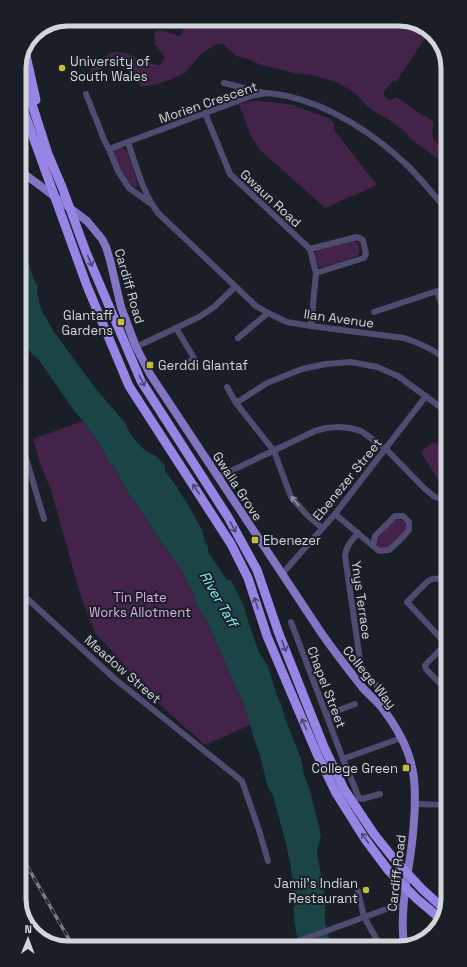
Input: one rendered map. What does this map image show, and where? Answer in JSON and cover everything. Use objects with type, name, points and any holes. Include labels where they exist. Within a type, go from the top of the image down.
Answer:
[{"type":"highway","points":[[27,60],[44,156],[46,176],[87,286],[129,386],[231,544],[248,578],[267,636],[317,754],[336,793],[365,839],[388,870],[417,899],[438,916]]},
{"type":"highway","points":[[26,90],[44,156]]},
{"type":"highway","points":[[26,114],[44,156]]},
{"type":"highway","points":[[26,123],[62,187],[76,225],[141,381],[228,517],[257,570],[279,634],[324,747],[344,789],[374,834],[394,859],[422,889],[441,906]]},
{"type":"main road","name":"Cardiff Road","points":[[26,175],[87,222],[102,239],[106,246],[110,260],[121,307],[136,347],[150,374],[175,412]]},
{"type":"main road","name":"Gwalia Grove","points":[[175,412],[282,574]]},
{"type":"main road","name":"College Way","points":[[282,574],[334,651],[382,709],[401,738],[412,764],[415,804]]},
{"type":"main road","name":"Cardiff Road","points":[[404,941],[403,905],[414,831],[415,804]]},
{"type":"street","points":[[224,83],[266,93]]},
{"type":"street","name":"Morien Crescent","points":[[109,149],[251,96],[266,93],[279,95],[320,107],[343,118],[368,134],[408,166],[441,203]]},
{"type":"street","points":[[86,94],[118,171],[129,188],[152,204]]},
{"type":"street","name":"Gwaun Road","points":[[205,113],[230,174],[310,249]]},
{"type":"street","points":[[128,142],[152,204]]},
{"type":"street","name":"Ilan Avenue","points":[[152,204],[158,212],[235,287],[256,306],[268,313],[286,322],[404,338],[418,342],[441,356]]},
{"type":"street","points":[[311,326],[316,273],[310,249],[358,237],[363,240],[366,254],[364,258],[316,273]]},
{"type":"street","points":[[136,347],[199,317],[214,307],[235,287]]},
{"type":"street","points":[[374,312],[437,291],[441,303]]},
{"type":"street","points":[[238,338],[268,313]]},
{"type":"street","points":[[176,328],[194,358],[187,364]]},
{"type":"street","points":[[236,403],[267,383],[302,369],[326,364],[351,362],[377,367],[398,376],[439,406]]},
{"type":"street","points":[[227,387],[236,403],[274,451],[291,497],[307,515],[322,528]]},
{"type":"street","name":"Ebenezer Street","points":[[282,574],[335,514],[426,396]]},
{"type":"street","points":[[218,477],[315,431],[326,428],[350,428],[361,431],[386,449],[425,489],[435,497],[441,499]]},
{"type":"street","points":[[26,458],[44,519]]},
{"type":"street","points":[[335,514],[379,551],[389,550],[409,530],[409,522],[403,516],[395,516],[375,536],[373,545]]},
{"type":"street","name":"Ynys Terrace","points":[[358,534],[345,551],[345,556],[361,667],[380,690]]},
{"type":"street","points":[[441,578],[432,579],[427,582],[407,602],[441,639]]},
{"type":"street","name":"Meadow Street","points":[[26,598],[115,679],[242,781],[268,861]]},
{"type":"street","name":"Chapel Street","points":[[291,622],[343,759],[360,798],[362,799],[380,794]]},
{"type":"street","points":[[441,649],[425,665],[426,669],[441,685]]},
{"type":"street","points":[[326,715],[355,704]]},
{"type":"street","points":[[343,759],[401,738]]},
{"type":"street","points":[[415,804],[441,805]]},
{"type":"street","points":[[358,891],[364,917],[378,941]]},
{"type":"street","points":[[297,941],[392,907],[403,905]]},
{"type":"green space","points":[[402,26],[418,30],[427,36],[396,82],[392,81],[384,91],[384,96],[389,100],[396,97],[415,111],[432,120],[434,124],[432,133],[433,138],[441,147],[441,164],[438,159],[411,139],[404,131],[388,119],[372,110],[349,89],[335,82],[312,75],[295,73],[261,65],[248,59],[236,56],[223,44],[213,46],[201,54],[185,73],[159,84],[141,87],[133,71],[122,63],[105,67],[90,73],[90,70],[102,59],[115,52],[127,54],[147,63],[160,65],[165,57],[155,45],[154,33],[162,30],[179,36],[182,34],[183,27]]},
{"type":"green space","points":[[254,101],[293,105],[328,118],[334,123],[334,130],[377,185],[325,208],[260,150],[251,136],[239,104]]},
{"type":"green space","points":[[119,147],[127,151],[138,186],[132,186],[120,169],[113,152]]},
{"type":"green space","points":[[353,240],[358,243],[360,252],[358,256],[324,267],[319,267],[314,255],[317,251]]},
{"type":"green space","name":"Tin Plate Works Allotment","points":[[83,421],[104,451],[107,459],[115,468],[128,493],[156,535],[178,564],[220,651],[244,705],[250,725],[205,745],[139,686],[127,668],[95,633],[81,597],[51,490],[41,466],[33,439]]},
{"type":"green space","points":[[433,442],[441,444],[441,485],[421,452]]},
{"type":"green space","points":[[399,519],[407,524],[407,529],[391,546],[386,549],[378,546],[376,541],[378,538],[393,521]]},
{"type":"water","name":"River Taff","points":[[26,259],[33,278],[38,286],[37,290],[42,311],[54,332],[96,389],[126,424],[127,428],[135,439],[147,452],[156,456],[165,466],[165,471],[178,487],[178,490],[202,530],[205,542],[208,546],[208,552],[227,580],[231,580],[244,606],[259,652],[268,666],[277,696],[301,759],[303,772],[310,791],[321,835],[317,852],[325,899],[325,922],[330,941],[299,941],[294,916],[294,888],[290,862],[273,795],[268,788],[260,755],[244,705],[207,622],[195,601],[193,593],[178,564],[156,535],[128,493],[115,468],[107,459],[104,451],[39,360],[32,354],[26,346]]},
{"type":"railway","points":[[26,864],[70,941]]},
{"type":"place","name":"University of South Wales","points":[[62,68]]},
{"type":"place","name":"Glantaff Gardens","points":[[121,322]]},
{"type":"place","name":"Gerddi Glantaf","points":[[150,365]]},
{"type":"place","name":"Ebenezer","points":[[255,540]]},
{"type":"place","name":"College Green","points":[[406,768]]},
{"type":"place","name":"Jamil's Indian Restaurant","points":[[366,890]]}]
